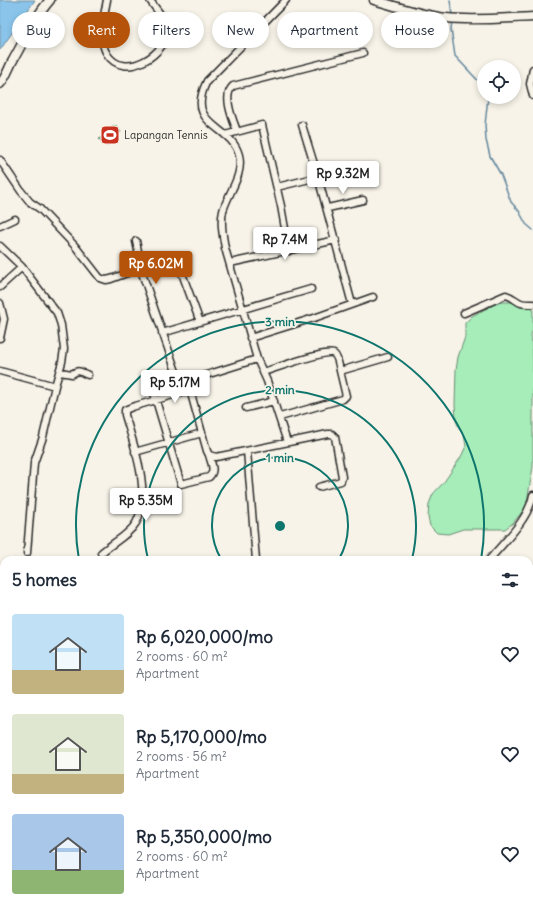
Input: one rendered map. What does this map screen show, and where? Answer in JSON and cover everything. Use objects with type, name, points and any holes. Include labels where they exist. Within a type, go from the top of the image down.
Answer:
[{"type":"main road","points":[[0,84],[7,76],[12,62],[40,11],[50,0]]},
{"type":"main road","points":[[374,0],[417,13],[447,18],[533,17]]},
{"type":"street","points":[[107,0],[102,27],[105,50],[107,55],[115,61],[129,66],[147,60],[158,49],[166,36],[166,24],[150,0]]},
{"type":"street","points":[[286,0],[207,81],[201,97],[203,111],[209,122],[225,135],[237,150],[239,155],[240,168],[223,212],[223,237],[250,338],[280,417],[287,442]]},
{"type":"street","points":[[237,131],[229,104],[228,93],[229,89],[233,86],[363,53]]},
{"type":"street","points":[[533,70],[530,84],[533,96]]},
{"type":"street","points":[[225,135],[262,125],[277,187],[289,251]]},
{"type":"street","points":[[302,125],[328,208],[352,304]]},
{"type":"street","points":[[0,160],[30,202],[40,209],[75,246],[100,278],[111,280],[141,268]]},
{"type":"street","points":[[277,187],[318,177]]},
{"type":"street","points":[[328,208],[363,200]]},
{"type":"street","points":[[0,226],[15,219]]},
{"type":"street","points":[[230,263],[336,240]]},
{"type":"street","points":[[136,241],[141,268],[183,392]]},
{"type":"street","points":[[0,246],[22,267],[52,305],[60,318],[64,349],[60,372],[55,386],[43,437],[34,463],[27,553]]},
{"type":"street","points":[[0,288],[22,267]]},
{"type":"street","points":[[180,268],[200,322]]},
{"type":"street","points":[[162,333],[311,289]]},
{"type":"street","points":[[464,313],[506,295],[519,304],[533,304]]},
{"type":"street","points":[[250,338],[314,318],[373,297]]},
{"type":"street","points":[[0,303],[4,320],[0,338]]},
{"type":"street","points":[[263,372],[319,354],[330,352],[336,356],[345,394],[344,398],[280,417]]},
{"type":"street","points":[[340,371],[388,357]]},
{"type":"street","points":[[180,384],[257,359]]},
{"type":"street","points":[[0,371],[55,386]]},
{"type":"street","points":[[60,372],[72,374],[75,371],[78,371],[88,375]]},
{"type":"street","points":[[152,387],[181,484],[209,477],[214,470],[187,381]]},
{"type":"street","points":[[102,553],[125,535],[135,524],[138,518],[143,487],[125,410],[190,390]]},
{"type":"street","points":[[246,408],[274,401]]},
{"type":"street","points":[[135,452],[202,433]]},
{"type":"street","points":[[209,455],[216,457],[332,434],[334,437],[342,477],[341,481],[319,487]]},
{"type":"street","points":[[247,451],[256,556]]},
{"type":"street","points":[[492,556],[523,519],[530,507],[533,494]]},
{"type":"green space","name":"Lapangan Tennis","points":[[115,125],[121,132],[106,146],[99,139]]},
{"type":"green space","points":[[499,302],[533,302],[533,329],[531,335],[533,359],[533,467],[526,507],[513,523],[505,529],[463,529],[448,534],[437,533],[430,526],[428,517],[429,504],[433,494],[444,482],[461,457],[466,446],[464,435],[456,421],[455,404],[456,370],[458,357],[465,337],[465,323],[472,316]]},
{"type":"water","points":[[0,0],[35,0],[27,12],[12,12],[12,33],[0,50]]},
{"type":"waterway","points":[[450,0],[452,15]]},
{"type":"waterway","points":[[452,21],[451,29],[455,56],[477,80]]},
{"type":"waterway","points":[[487,104],[485,125],[486,140],[490,156],[501,175],[511,202],[519,211],[526,224],[533,230]]},
{"type":"place","name":"Lapangan Tennis","points":[[110,135]]}]
